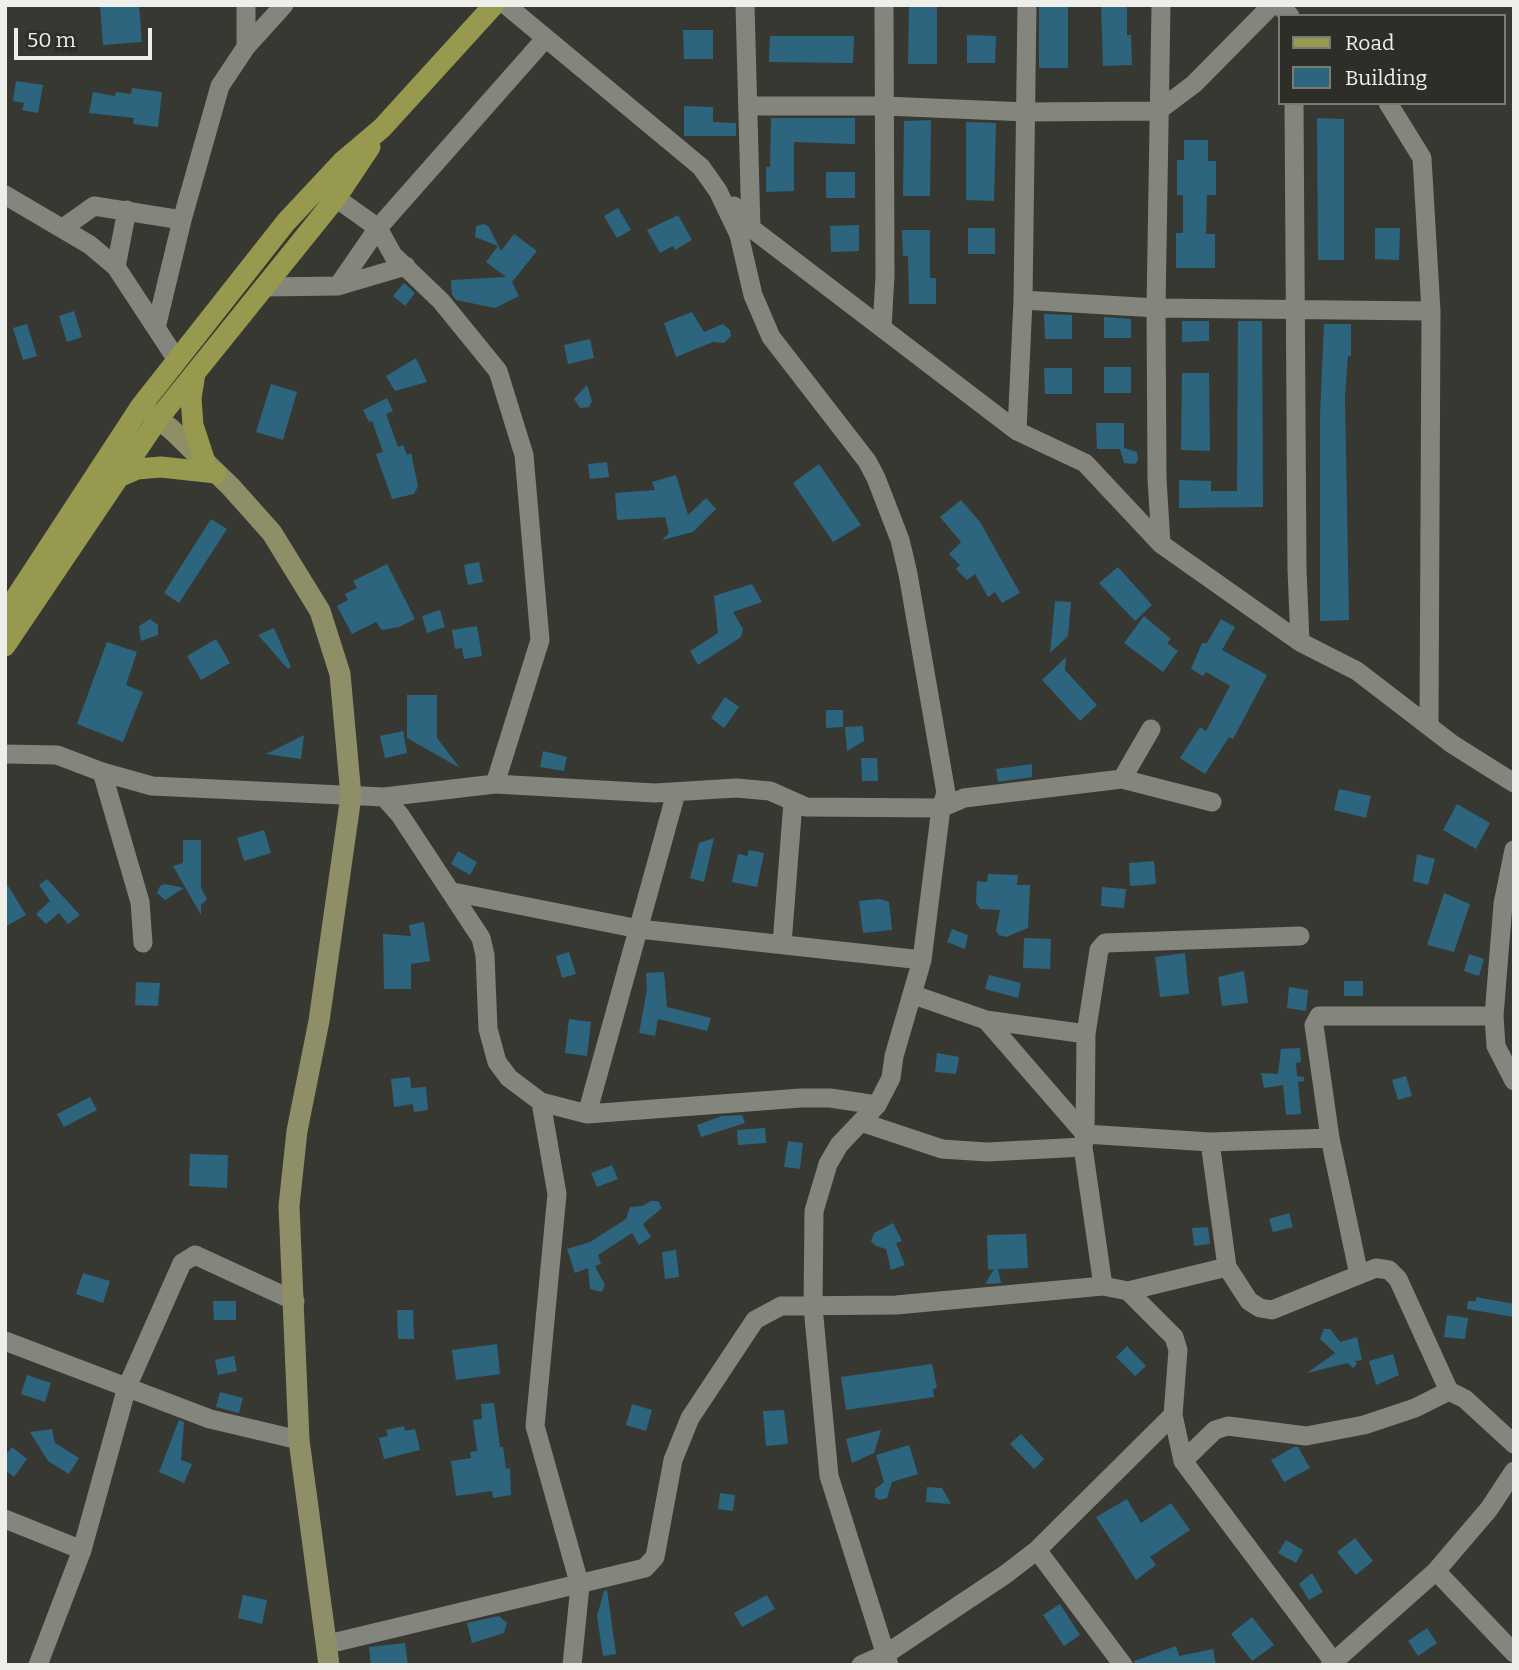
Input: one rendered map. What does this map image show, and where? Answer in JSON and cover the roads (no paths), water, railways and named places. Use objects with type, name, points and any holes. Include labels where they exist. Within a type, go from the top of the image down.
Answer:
[{"type":"main road","points":[[5,646],[116,478],[177,360],[286,222],[343,161],[382,128],[494,5]]},
{"type":"main road","points":[[5,614],[149,413],[196,371],[336,198],[382,128]]},
{"type":"main road","points":[[116,478],[137,469],[211,468],[193,425],[191,398],[196,371]]},
{"type":"street","points":[[246,5],[246,47]]},
{"type":"street","points":[[156,328],[182,219],[220,86],[246,47],[284,5]]},
{"type":"street","points":[[506,5],[701,167],[751,228],[1017,430],[1085,463],[1161,544],[1300,642],[1357,671],[1452,744],[1514,783]]},
{"type":"street","points":[[746,5],[751,228]]},
{"type":"street","points":[[882,328],[885,276],[884,5]]},
{"type":"street","points":[[1017,430],[1023,300],[1027,5]]},
{"type":"street","points":[[1161,5],[1156,308],[1157,479],[1161,544]]},
{"type":"street","points":[[750,106],[1158,111],[1194,84],[1272,5]]},
{"type":"street","points":[[338,286],[378,228],[545,39]]},
{"type":"street","points":[[1294,105],[1297,569],[1300,642]]},
{"type":"street","points":[[1389,105],[1422,158],[1431,311],[1429,724]]},
{"type":"street","points":[[701,167],[718,191],[739,234],[753,295],[771,337],[867,461],[900,540],[918,620],[946,793],[941,808],[922,960],[914,995],[894,1056],[891,1078],[877,1105],[839,1145],[828,1164],[814,1211],[813,1307],[829,1476],[887,1660]]},
{"type":"street","points":[[5,195],[90,245],[116,267],[177,360]]},
{"type":"street","points":[[336,198],[378,228],[393,255],[441,301],[498,371],[524,455],[540,640],[495,784]]},
{"type":"street","points":[[63,228],[94,206],[182,219]]},
{"type":"street","points":[[116,267],[127,210]]},
{"type":"street","points":[[264,287],[338,286],[405,266]]},
{"type":"street","points":[[1023,300],[1156,308],[1297,307],[1431,311]]},
{"type":"street","points":[[149,413],[211,468],[272,533],[320,611],[340,674],[351,796],[289,1206],[299,1440],[329,1654],[645,1568],[655,1557],[673,1460],[690,1418],[755,1320],[781,1306],[896,1305],[1102,1286],[1128,1291],[1227,1267]]},
{"type":"street","points":[[1122,779],[1151,729]]},
{"type":"street","points":[[5,754],[57,755],[102,772],[152,786],[351,796],[384,797],[495,784],[676,793],[736,788],[770,791],[806,807],[941,808],[964,798],[1122,779],[1212,802]]},
{"type":"street","points":[[102,772],[140,902],[143,943]]},
{"type":"street","points":[[587,1114],[676,793]]},
{"type":"street","points":[[384,797],[453,892],[483,946],[488,1029],[497,1062],[509,1078],[541,1102],[587,1114],[801,1098],[830,1098],[877,1105]]},
{"type":"street","points":[[782,944],[793,802]]},
{"type":"street","points":[[1514,850],[1503,904],[1494,1016],[1496,1046],[1514,1081]]},
{"type":"street","points":[[453,892],[639,929],[922,960]]},
{"type":"street","points":[[1102,1286],[1084,1140],[1086,1034],[1099,950],[1105,943],[1300,936]]},
{"type":"street","points":[[914,995],[986,1020],[1086,1034]]},
{"type":"street","points":[[1359,1275],[1330,1138],[1314,1025],[1319,1016],[1494,1016]]},
{"type":"street","points":[[986,1020],[1084,1140]]},
{"type":"street","points":[[541,1102],[557,1194],[535,1426],[580,1586],[572,1665]]},
{"type":"street","points":[[861,1122],[942,1149],[987,1152],[1084,1140],[1210,1142],[1330,1138]]},
{"type":"street","points":[[1210,1142],[1227,1267],[1248,1301],[1272,1310],[1376,1268],[1389,1270],[1398,1279],[1449,1391],[1465,1399],[1514,1444]]},
{"type":"street","points":[[38,1665],[82,1550],[127,1387],[182,1263],[192,1256],[295,1301]]},
{"type":"street","points":[[1128,1291],[1174,1337],[1178,1362],[1173,1415],[1183,1461],[1332,1663],[1436,1571],[1489,1508],[1514,1471]]},
{"type":"street","points":[[5,1341],[210,1419],[299,1440]]},
{"type":"street","points":[[1183,1461],[1215,1430],[1228,1426],[1306,1436],[1364,1425],[1415,1408],[1449,1391]]},
{"type":"street","points":[[861,1665],[887,1660],[1037,1550],[1173,1415]]},
{"type":"street","points":[[5,1520],[82,1550]]},
{"type":"street","points":[[1037,1550],[1123,1665]]},
{"type":"street","points":[[1436,1571],[1514,1653]]}]
